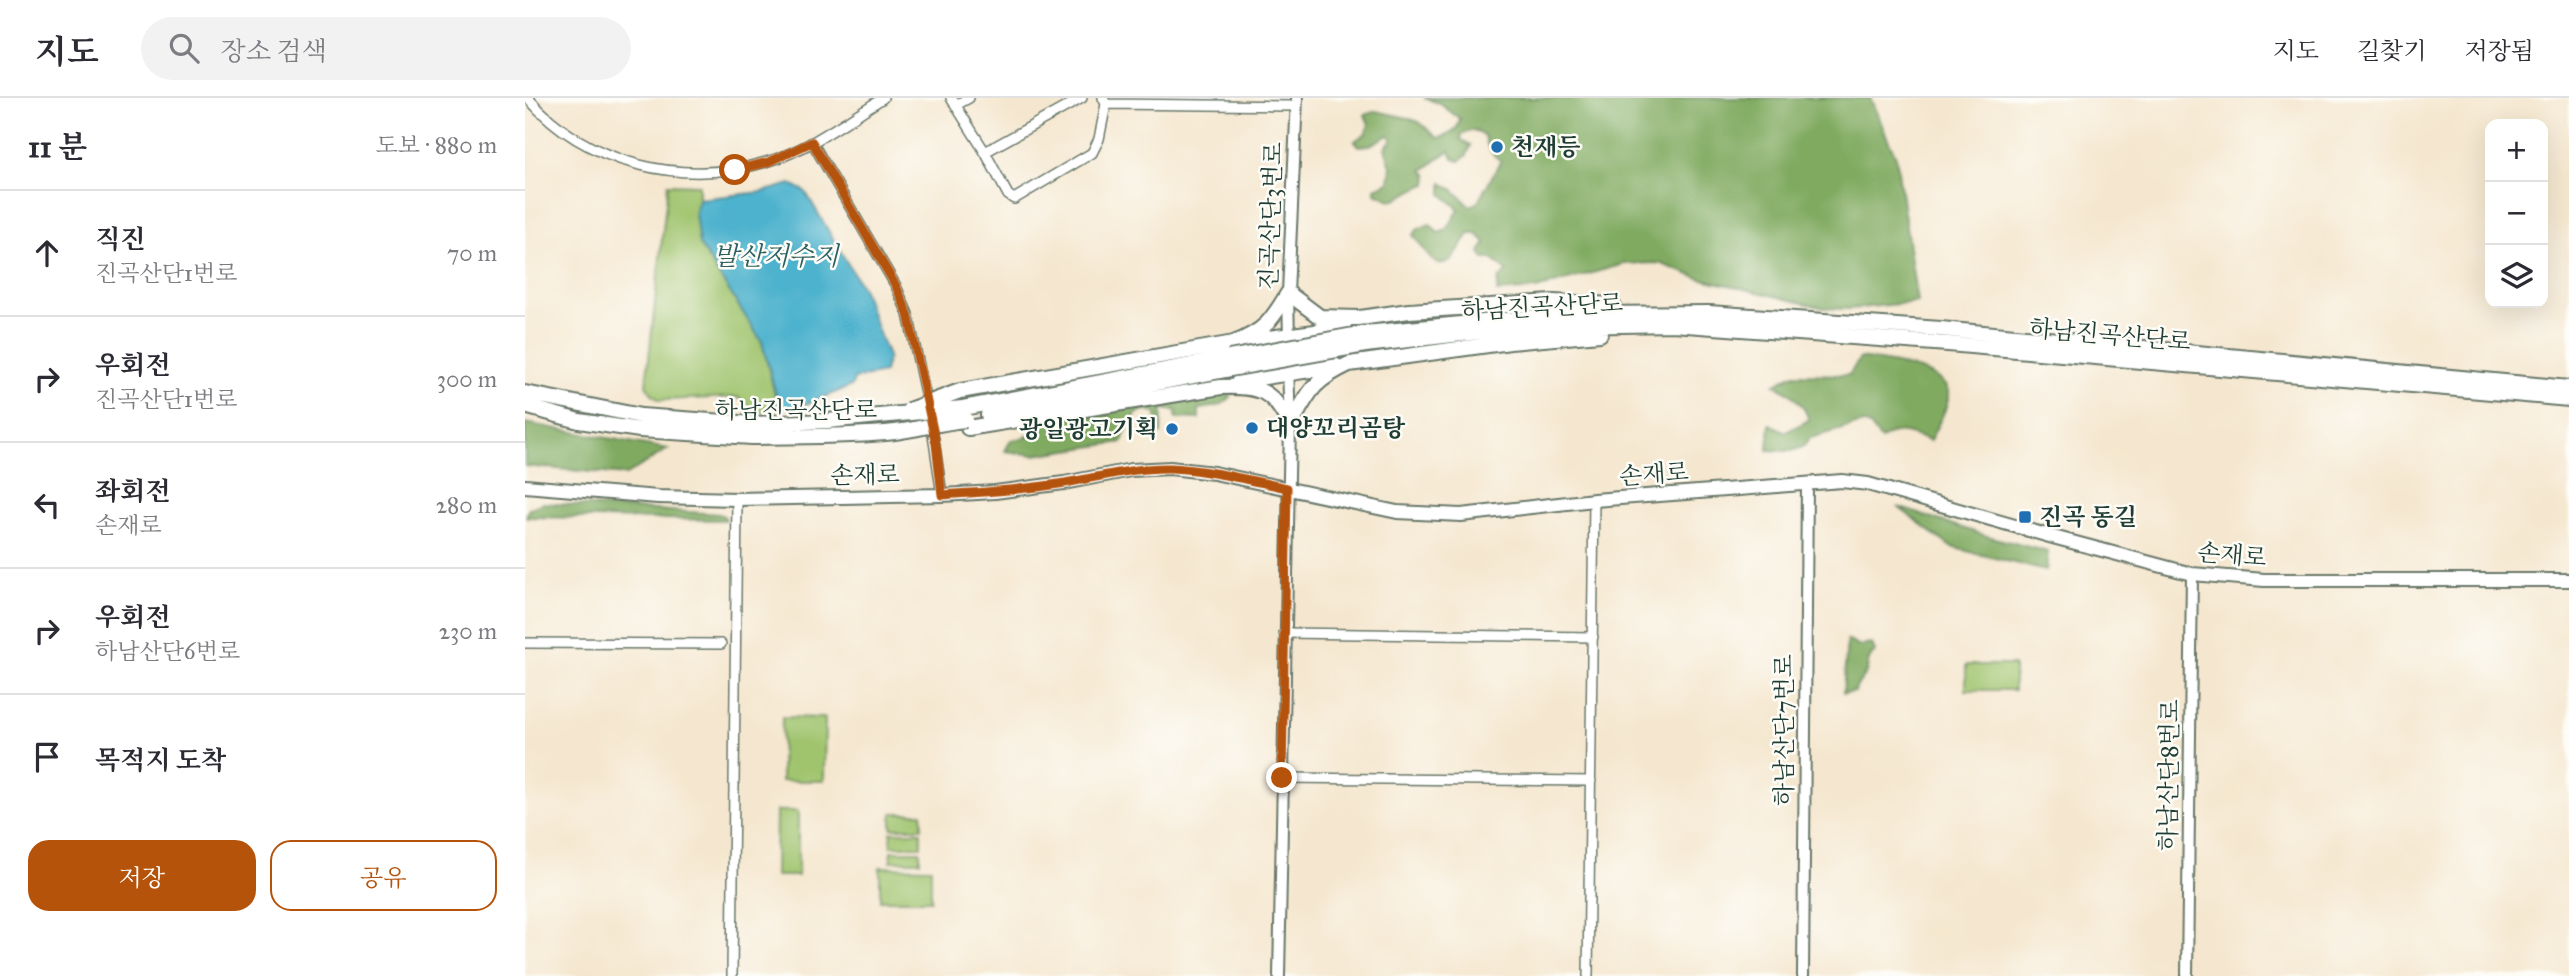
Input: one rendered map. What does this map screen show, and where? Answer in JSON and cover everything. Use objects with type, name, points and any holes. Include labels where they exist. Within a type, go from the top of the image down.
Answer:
[{"type":"highway","points":[[1234,343],[1271,322],[1288,293],[1320,317],[1360,318]]},
{"type":"highway","points":[[897,414],[960,391],[1234,343],[1315,332],[1360,318],[1409,311],[1553,302],[1688,309],[1710,320]]},
{"type":"highway","name":"하남진곡산단로","points":[[525,393],[641,416],[825,437],[898,431],[936,422],[965,419],[1229,363],[1365,339],[1426,325],[1595,314],[1907,327],[2143,355]]},
{"type":"highway","points":[[1221,387],[1241,380],[1535,340],[1604,334],[1674,333],[1710,320]]},
{"type":"highway","name":"하남진곡산단로","points":[[1710,320],[1948,344],[2143,355],[2495,387],[2569,399]]},
{"type":"highway","points":[[1290,426],[1313,385],[1349,364]]},
{"type":"highway","points":[[2495,387],[2569,380]]},
{"type":"highway","points":[[965,419],[1221,387],[1248,386],[1268,395],[1280,405],[1290,426]]},
{"type":"highway","points":[[2495,387],[2569,388]]},
{"type":"highway","points":[[2495,387],[2569,405]]},
{"type":"highway","name":"하남진곡산단로","points":[[525,406],[579,421],[640,429],[753,430],[938,412],[965,419]]},
{"type":"main road","name":"손재로","points":[[525,486],[658,497],[737,499],[942,495],[1064,484],[1131,470],[1170,468],[1214,473],[1397,512],[1461,515],[1594,500],[1842,481],[1868,484],[2192,574],[2264,580],[2569,580]]},
{"type":"street","points":[[528,98],[540,112],[578,139],[613,158],[675,172],[706,174],[769,162],[812,142],[883,98]]},
{"type":"street","points":[[969,98],[954,102],[1008,195],[1014,199],[1092,153],[1099,139],[1105,101],[1297,102]]},
{"type":"street","points":[[985,152],[1081,98]]},
{"type":"street","name":"진곡산단3번로","points":[[1279,976],[1290,426],[1288,293],[1297,102]]},
{"type":"street","points":[[812,142],[896,286],[908,314],[936,444],[942,495]]},
{"type":"street","name":"하남산단7번로","points":[[1803,976],[1807,484]]},
{"type":"street","points":[[732,976],[737,499]]},
{"type":"street","points":[[1588,976],[1594,500]]},
{"type":"street","name":"하남산단8번로","points":[[2187,976],[2192,574]]},
{"type":"street","points":[[1284,633],[1593,638]]},
{"type":"street","points":[[525,643],[721,644]]},
{"type":"street","points":[[1282,778],[1591,781]]},
{"type":"green space","points":[[1424,98],[1870,98],[1896,157],[1917,302],[1849,309],[1824,308],[1699,278],[1659,263],[1624,264],[1536,289],[1497,292],[1499,279],[1507,271],[1492,259],[1484,259],[1480,252],[1486,243],[1477,234],[1469,234],[1451,261],[1439,264],[1432,260],[1413,235],[1418,229],[1430,224],[1438,233],[1447,230],[1459,209],[1442,194],[1442,183],[1454,190],[1470,206],[1477,203],[1501,161],[1490,150],[1485,136],[1474,130],[1462,134],[1461,140],[1471,145],[1467,155],[1459,161],[1453,158],[1450,151],[1446,153],[1423,170],[1428,175],[1427,184],[1391,200],[1375,193],[1375,188],[1389,182],[1391,166],[1385,148],[1392,139],[1388,135],[1370,145],[1359,146],[1355,141],[1366,133],[1369,124],[1365,115],[1376,111],[1419,122],[1438,138],[1453,132],[1460,119],[1439,103]]},
{"type":"green space","points":[[668,184],[699,185],[695,212],[699,244],[762,342],[779,412],[757,412],[738,397],[660,400],[646,385]]},
{"type":"green space","points":[[1860,358],[1914,368],[1940,380],[1947,389],[1948,399],[1930,441],[1899,433],[1893,433],[1881,440],[1870,426],[1863,423],[1810,438],[1803,447],[1792,451],[1768,450],[1770,424],[1786,432],[1809,420],[1796,399],[1775,384],[1794,374],[1849,375]]},
{"type":"green space","points":[[1224,393],[1231,396],[1228,400],[1213,407],[1199,409],[1199,419],[1176,418],[1176,410],[1162,410],[1161,433],[1154,432],[1156,413],[1143,410],[1133,417],[1122,442],[1034,455],[1005,451],[1011,440],[1032,434],[1049,420]]},
{"type":"green space","points":[[525,423],[668,449],[626,475],[525,466]]},
{"type":"green space","points":[[542,503],[719,514],[726,520],[526,517],[529,509]]},
{"type":"green space","points":[[1898,507],[1987,536],[2048,552],[2046,571],[1951,547]]},
{"type":"green space","points":[[1847,640],[1858,646],[1872,644],[1875,652],[1869,659],[1866,672],[1855,692],[1843,693]]},
{"type":"green space","points":[[1966,665],[2014,665],[2014,690],[1966,690]]},
{"type":"green space","points":[[782,717],[825,718],[824,781],[781,781]]},
{"type":"green space","points":[[776,811],[798,811],[798,876],[775,876]]},
{"type":"green space","points":[[892,813],[922,813],[922,828],[892,828]]},
{"type":"green space","points":[[891,832],[921,832],[921,846],[891,846]]},
{"type":"green space","points":[[891,851],[920,851],[920,861],[891,861]]},
{"type":"green space","points":[[880,867],[931,868],[931,900],[880,900]]},
{"type":"water","name":"발산저수지","points":[[791,184],[805,191],[862,288],[888,357],[884,373],[854,379],[852,386],[798,407],[779,406],[762,342],[699,244],[695,212],[699,199],[762,192]]},
{"type":"place","name":"천재등","points":[[1497,147]]},
{"type":"place","name":"대양꼬리곰탕","points":[[1252,428]]},
{"type":"place","name":"광일광고기획","points":[[1172,429]]},
{"type":"place","name":"진곡 동길","points":[[2025,517]]},
{"type":"route","points":[[735,170],[769,162],[812,142],[896,286],[908,314],[936,444],[942,495],[1064,484],[1131,470],[1170,468],[1214,473],[1287,488],[1282,778]]}]
